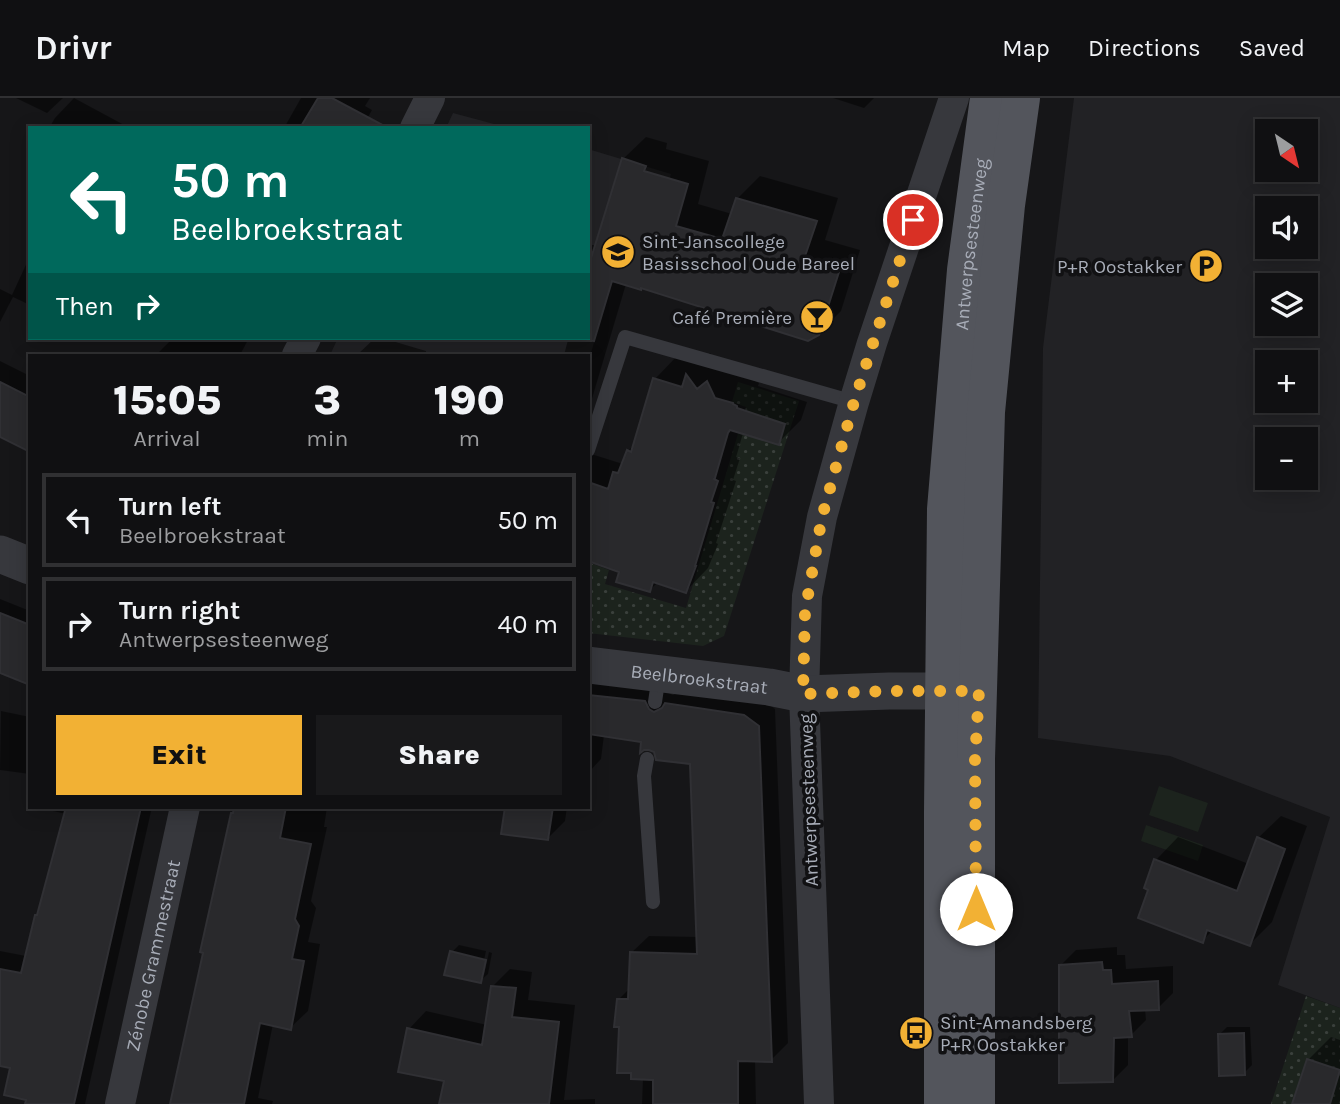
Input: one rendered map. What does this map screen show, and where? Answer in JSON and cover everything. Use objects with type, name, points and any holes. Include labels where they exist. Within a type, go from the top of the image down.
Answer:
[{"type":"main road","name":"Antwerpsesteenweg","points":[[976,1104],[975,759],[961,691],[946,509],[966,270],[989,98]]},
{"type":"main road","name":"Antwerpsesteenweg","points":[[943,1104],[961,691],[1006,205],[1021,98]]},
{"type":"street","points":[[416,126],[430,98]]},
{"type":"street","name":"Antwerpsesteenweg","points":[[819,1104],[803,694],[807,596],[822,517],[854,402],[954,98]]},
{"type":"street","points":[[0,554],[28,565]]},
{"type":"street","name":"Beelbroekstraat","points":[[590,666],[657,688],[769,687],[803,694],[961,691]]},
{"type":"street","name":"Zénobe Grammestraat","points":[[120,1104],[185,809]]},
{"type":"lane","points":[[590,444],[625,337],[854,402]]},
{"type":"lane","points":[[647,759],[644,776],[653,902]]},
{"type":"shaded area","points":[[1074,98],[1340,98],[1340,1008],[1278,985],[1330,817],[1170,756],[1038,738],[1043,348]]},
{"type":"shaded area","points":[[453,113],[502,126],[447,126]]},
{"type":"shaded area","name":"Sint-Janscollege Basisschool Oude Bareel","points":[[590,150],[671,174],[651,241],[641,290],[612,282],[590,356],[590,354],[330,354],[337,340],[590,340]]},
{"type":"shaded area","points":[[738,382],[799,401],[724,636],[703,646],[590,633],[590,563],[609,570],[605,584],[686,608],[746,407],[732,402]]},
{"type":"shaded area","points":[[1159,786],[1208,803],[1198,832],[1149,815]]},
{"type":"shaded area","points":[[1146,825],[1203,845],[1198,861],[1141,841]]},
{"type":"shaded area","points":[[1306,996],[1340,1008],[1340,1104],[1271,1104]]},
{"type":"building","points":[[318,98],[332,98],[384,126],[301,126]]},
{"type":"building","points":[[622,158],[646,166],[644,171],[688,184],[676,226],[722,239],[736,198],[817,221],[803,262],[839,272],[819,335],[808,341],[612,281],[594,341],[588,340],[590,262]]},
{"type":"building","points":[[686,374],[697,389],[707,381],[715,398],[785,424],[779,445],[730,430],[714,479],[718,481],[711,502],[714,503],[686,593],[653,582],[650,592],[616,582],[619,572],[590,562],[590,483],[608,489],[613,472],[618,473],[627,450],[631,452],[653,378],[682,387]]},
{"type":"building","points":[[0,382],[28,396],[28,451],[0,437]]},
{"type":"building","points":[[0,613],[28,624],[28,684],[0,673]]},
{"type":"building","points":[[590,695],[645,701],[654,712],[665,703],[744,715],[759,726],[772,1062],[738,1061],[738,1104],[653,1104],[653,1080],[631,1079],[631,1073],[617,1073],[619,1027],[614,1027],[617,999],[628,999],[630,952],[697,954],[690,764],[656,760],[654,752],[649,750],[640,753],[641,742],[590,734]]},
{"type":"building","points":[[65,809],[141,809],[74,1104],[25,1104],[26,1100],[4,1095],[10,1068],[0,1066],[0,969],[21,973]]},
{"type":"building","points":[[234,809],[286,809],[280,838],[311,844],[295,919],[299,926],[292,959],[304,961],[291,1030],[260,1023],[244,1104],[170,1104],[203,953],[200,952]]},
{"type":"building","points":[[505,809],[553,809],[548,840],[501,834]]},
{"type":"building","points":[[1257,837],[1285,849],[1250,946],[1207,930],[1203,943],[1138,918],[1148,890],[1144,888],[1154,859],[1237,891]]},
{"type":"building","points":[[450,951],[486,960],[481,983],[444,975]]},
{"type":"building","points":[[1102,962],[1103,970],[1111,970],[1112,984],[1158,981],[1159,1010],[1129,1011],[1132,1037],[1114,1038],[1113,1082],[1059,1083],[1059,965]]},
{"type":"building","points":[[491,986],[516,988],[512,1017],[559,1022],[549,1104],[439,1104],[444,1081],[398,1072],[407,1028],[482,1045]]},
{"type":"building","points":[[1244,1033],[1245,1075],[1219,1076],[1218,1034]]},
{"type":"building","points":[[1307,1059],[1340,1070],[1330,1104],[1292,1104]]},
{"type":"place","name":"Sint-Janscollege Basisschool Oude Bareel","points":[[618,252]]},
{"type":"place","name":"P+R Oostakker","points":[[1206,266]]},
{"type":"place","name":"Café Première","points":[[817,317]]},
{"type":"place","name":"Sint-Amandsberg P+R Oostakker","points":[[916,1033]]},
{"type":"route","points":[[913,220],[872,343],[822,517],[805,612],[803,694],[979,691],[975,759],[976,909]]}]
